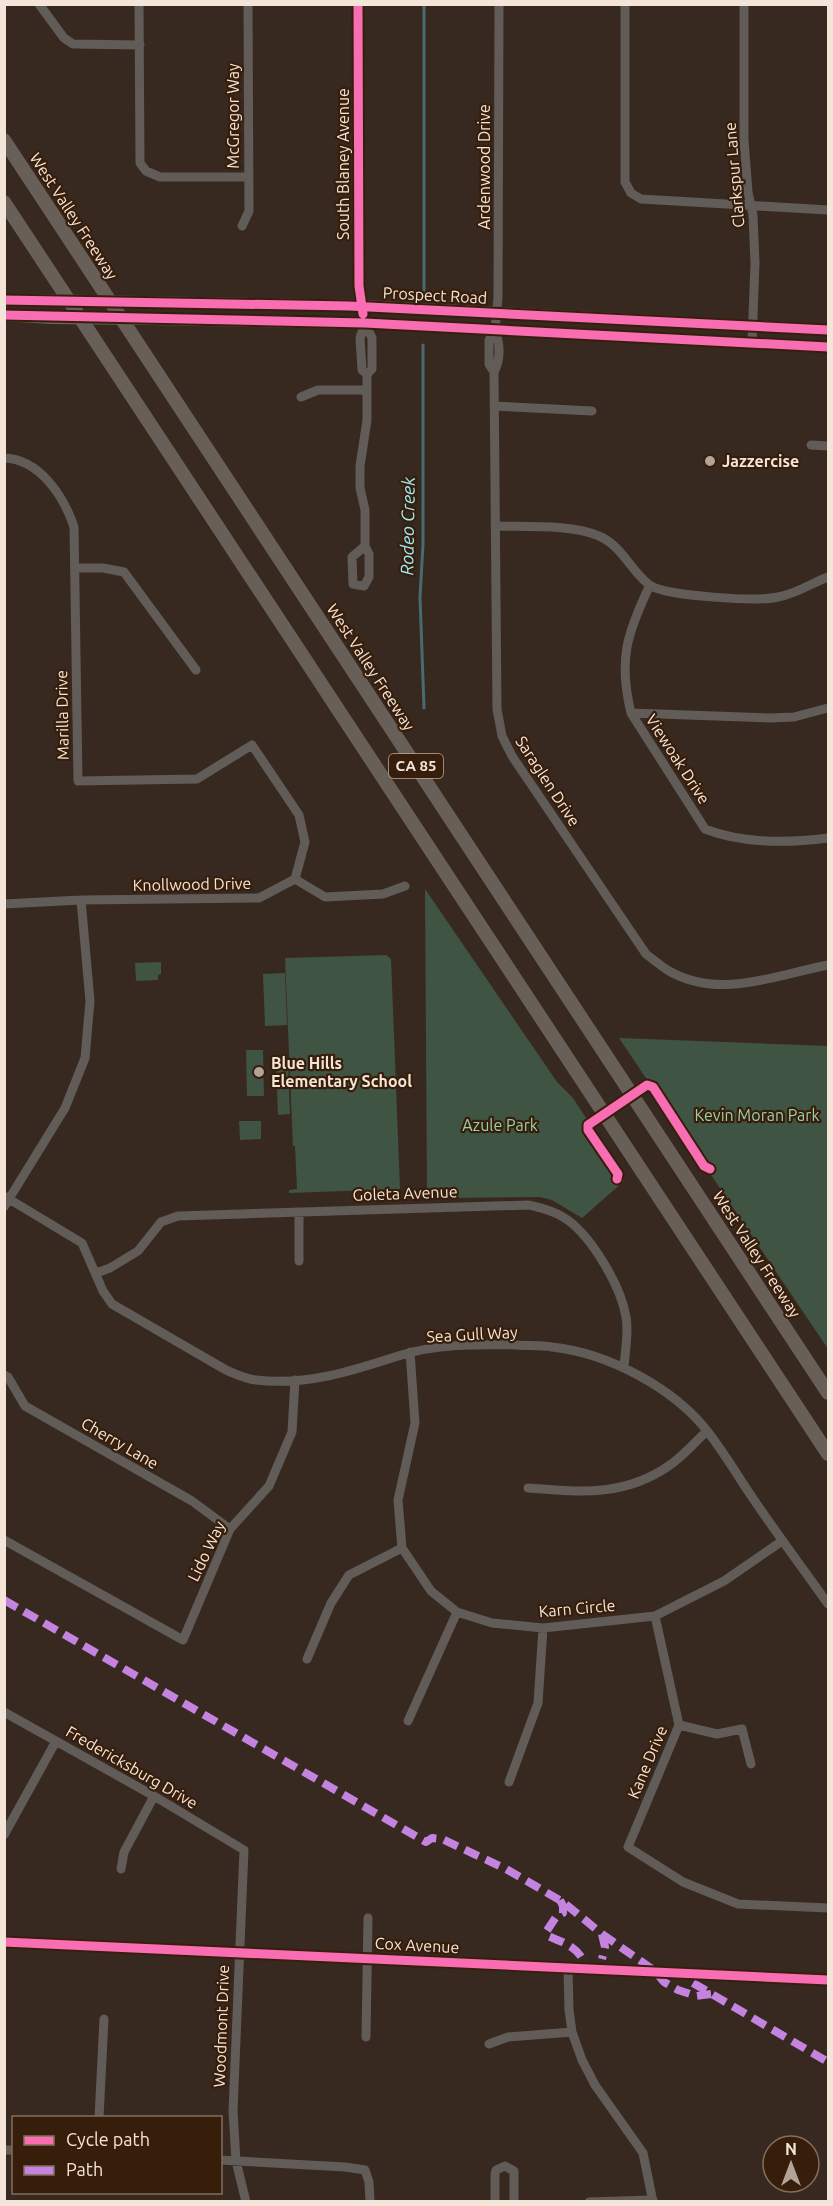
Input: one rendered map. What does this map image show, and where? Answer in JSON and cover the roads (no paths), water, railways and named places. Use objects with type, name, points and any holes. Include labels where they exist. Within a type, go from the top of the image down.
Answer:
[{"type":"highway","name":"West Valley Freeway","points":[[4,140],[828,1393]]},
{"type":"highway","name":"CA 85","points":[[4,202],[828,1454]]},
{"type":"main road","name":"Prospect Road","points":[[4,300],[362,306],[828,330]]},
{"type":"main road","name":"Prospect Road","points":[[4,315],[51,318],[365,323],[828,348]]},
{"type":"main road","name":"Cox Avenue","points":[[4,1942],[828,1980]]},
{"type":"street","points":[[39,4],[64,38],[73,45],[140,45]]},
{"type":"street","points":[[139,4],[140,163],[146,171],[160,177],[249,177]]},
{"type":"street","name":"McGregor Way","points":[[242,226],[249,211],[248,4]]},
{"type":"street","name":"South Blaney Avenue","points":[[358,4],[359,286],[365,323],[360,338],[362,370],[367,374],[367,420],[360,466],[360,488],[365,510],[365,546]]},
{"type":"street","name":"Ardenwood Drive","points":[[495,330],[498,297],[499,4]]},
{"type":"street","points":[[625,4],[625,182],[631,193],[641,199],[828,210]]},
{"type":"street","name":"Clarkspur Lane","points":[[744,4],[744,141],[755,263],[752,343]]},
{"type":"street","name":"Saraglen Drive","points":[[495,330],[489,340],[489,364],[494,372],[497,709],[502,736],[512,756],[646,954],[669,971],[688,979],[720,986],[755,983],[788,973],[828,965]]},
{"type":"street","points":[[301,396],[318,390],[367,390]]},
{"type":"street","points":[[494,406],[592,411]]},
{"type":"street","points":[[811,446],[828,446]]},
{"type":"street","name":"Marilla Drive","points":[[4,458],[13,458],[32,467],[61,497],[74,527],[78,781],[197,778],[252,745],[299,815],[305,842],[295,879]]},
{"type":"street","points":[[495,526],[569,529],[600,536],[619,551],[650,585],[678,594],[768,599],[790,594],[828,577]]},
{"type":"street","points":[[75,568],[103,568],[124,572],[196,670]]},
{"type":"street","name":"Viewoak Drive","points":[[650,585],[626,643],[625,691],[631,713],[705,829],[725,837],[760,840],[793,841],[828,838]]},
{"type":"street","points":[[631,713],[770,718],[794,717],[828,708]]},
{"type":"street","points":[[295,879],[325,897],[383,894],[405,886]]},
{"type":"street","name":"Knollwood Drive","points":[[4,904],[81,900],[259,898],[295,879]]},
{"type":"street","points":[[6,1201],[65,1108],[85,1058],[90,1001],[81,900]]},
{"type":"street","name":"Sea Gull Way","points":[[6,1201],[82,1243],[103,1291],[112,1304],[226,1370],[256,1380],[295,1380],[339,1375],[410,1352],[448,1347],[507,1345],[553,1347],[624,1367],[673,1398],[707,1431],[828,1604]]},
{"type":"street","name":"Goleta Avenue","points":[[96,1273],[110,1269],[138,1251],[160,1222],[178,1216],[529,1205],[548,1209],[565,1218],[580,1232],[602,1262],[617,1290],[626,1318],[624,1367]]},
{"type":"street","points":[[298,1261],[299,1212]]},
{"type":"street","name":"Karn Circle","points":[[410,1352],[415,1423],[398,1500],[402,1548],[431,1591],[457,1612],[492,1623],[543,1628],[656,1616],[724,1581],[782,1540]]},
{"type":"street","name":"Cherry Lane","points":[[4,1375],[8,1377],[25,1406],[192,1501],[230,1529]]},
{"type":"street","name":"Lido Way","points":[[4,1540],[183,1641],[230,1529],[269,1486],[292,1432],[295,1380]]},
{"type":"street","points":[[528,1488],[586,1493],[639,1483],[671,1465],[707,1431]]},
{"type":"street","points":[[307,1659],[331,1603],[349,1575],[402,1548]]},
{"type":"street","points":[[408,1721],[457,1612]]},
{"type":"street","name":"Kane Drive","points":[[656,1616],[679,1725],[628,1847],[683,1882],[738,1904],[828,1908]]},
{"type":"street","points":[[509,1782],[538,1703],[543,1628]]},
{"type":"street","name":"Fredericksburg Drive","points":[[4,1712],[154,1796],[244,1850]]},
{"type":"street","points":[[679,1725],[717,1734],[742,1729],[751,1764]]},
{"type":"street","points":[[4,1835],[56,1741]]},
{"type":"street","points":[[121,1869],[124,1852],[154,1796]]},
{"type":"street","name":"Woodmont Drive","points":[[244,1850],[233,2111],[237,2161],[246,2202]]},
{"type":"street","points":[[366,2037],[368,1917]]},
{"type":"street","points":[[568,1967],[572,2032],[582,2060],[595,2085],[643,2152],[652,2201],[589,2202]]},
{"type":"street","points":[[99,2116],[104,2019]]},
{"type":"street","points":[[489,2044],[508,2037],[572,2032]]},
{"type":"street","points":[[222,2160],[365,2170],[369,2182],[370,2202]]},
{"type":"street","points":[[495,2202],[496,2170],[505,2166],[514,2171],[514,2202]]},
{"type":"waterway","name":"Rodeo Creek","points":[[424,4],[424,293]]},
{"type":"waterway","name":"Rodeo Creek","points":[[423,345],[423,544],[420,597],[424,708]]},
{"type":"place","name":"Jazzercise","points":[[710,461]]},
{"type":"place","name":"Blue Hills Elementary School","points":[[259,1072]]},
{"type":"park label","name":"Kevin Moran Park","points":[[757,1115]]},
{"type":"park label","name":"Azule Park","points":[[500,1125]]}]
